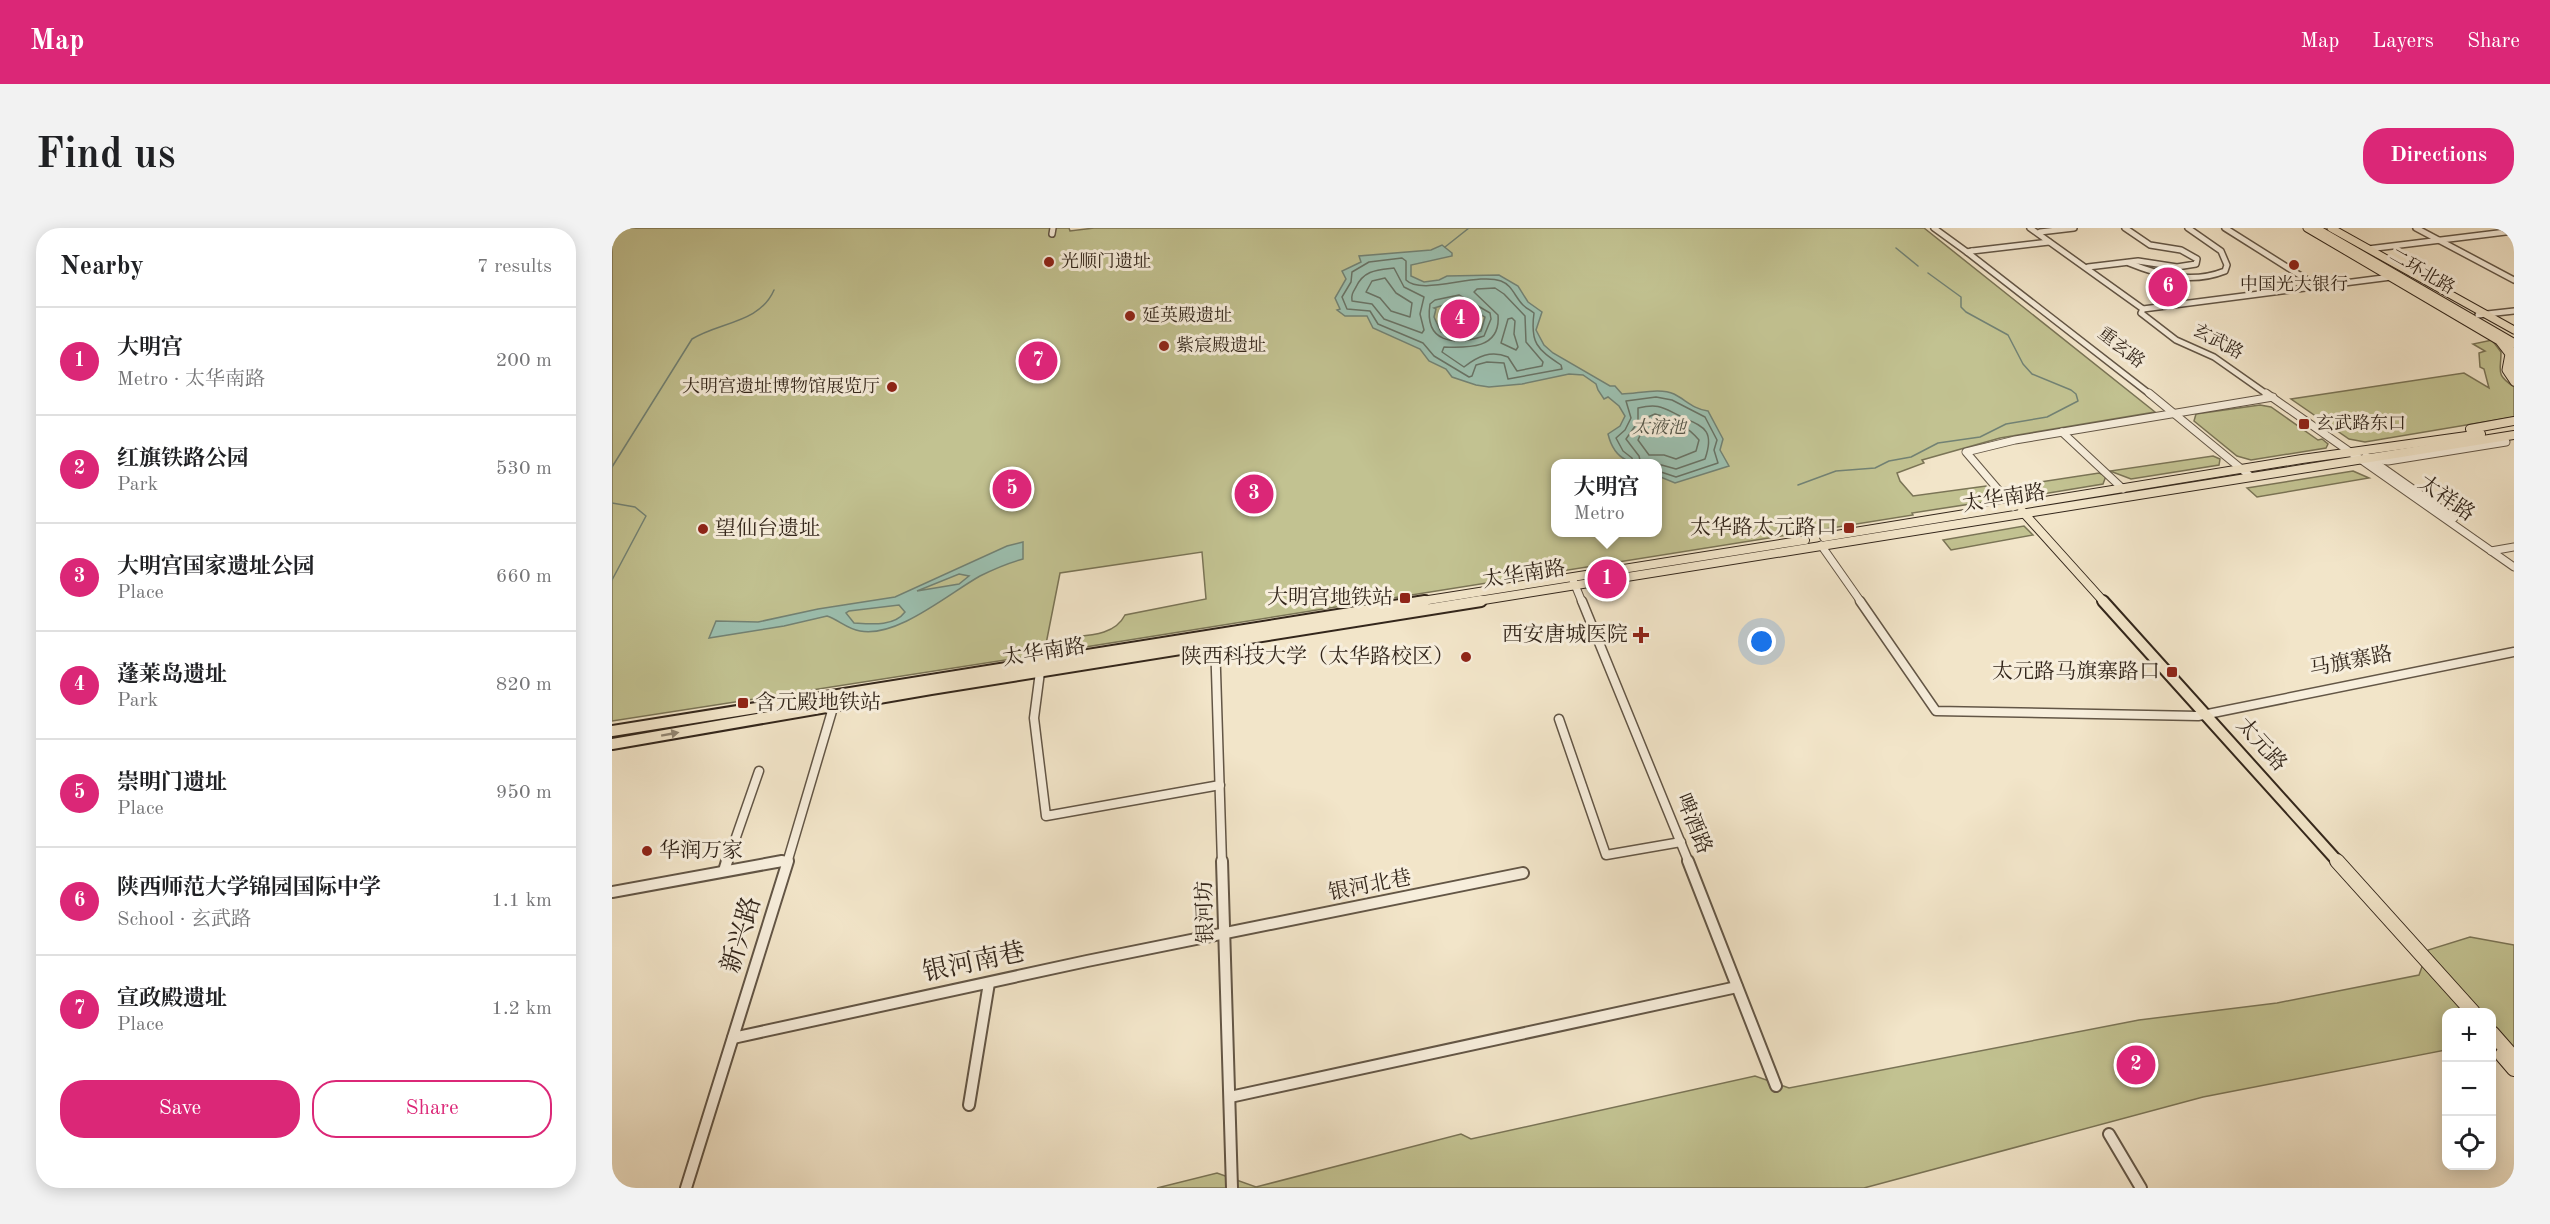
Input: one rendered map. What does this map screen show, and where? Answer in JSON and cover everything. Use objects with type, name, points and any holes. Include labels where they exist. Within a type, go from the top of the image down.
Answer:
[{"type":"highway","name":"二环北路","points":[[2315,228],[2480,318]]},
{"type":"highway","name":"二环北路","points":[[2325,228],[2480,318],[2514,343]]},
{"type":"highway","points":[[2441,306],[2480,318],[2514,333]]},
{"type":"highway","points":[[2480,318],[2507,343],[2514,357],[2511,374],[2514,381]]},
{"type":"main road","points":[[2307,228],[2504,345],[2509,354],[2507,374],[2514,381]]},
{"type":"main road","points":[[2331,228],[2480,318]]},
{"type":"main road","points":[[2359,455],[2366,446],[2514,422]]},
{"type":"main road","points":[[2464,435],[2514,422]]},
{"type":"main road","name":"太华南路","points":[[2359,455],[2464,435],[2514,430]]},
{"type":"main road","name":"太华南路","points":[[1574,581],[1821,545],[2359,455],[2474,441],[2512,441]]},
{"type":"main road","name":"太华南路","points":[[612,744],[1215,640],[2018,511],[2123,489],[2248,472]]},
{"type":"main road","name":"太元路","points":[[2018,511],[2469,1008]]},
{"type":"main road","name":"太华南路","points":[[612,731],[837,695],[1215,640]]},
{"type":"main road","name":"太元路","points":[[2200,713],[2459,1008]]},
{"type":"main road","points":[[2496,1038],[2514,1058]]},
{"type":"main road","points":[[2496,1049],[2514,1069]]},
{"type":"street","name":"重玄路","points":[[1934,228],[1969,252],[2177,412],[2248,472]]},
{"type":"street","points":[[2034,229],[2073,228]]},
{"type":"street","points":[[2088,267],[2146,260],[2160,265],[2181,267],[2196,264],[2197,259],[2193,255],[2171,247],[2150,245],[2125,228]]},
{"type":"street","points":[[2128,262],[2156,273],[2184,278],[2218,275],[2225,271],[2227,265],[2221,250],[2188,228]]},
{"type":"street","points":[[2225,228],[2318,286]]},
{"type":"street","points":[[2416,228],[2514,280]]},
{"type":"street","name":"玄武路","points":[[2034,229],[2145,309]]},
{"type":"street","name":"玄武路","points":[[2034,229],[2145,309]]},
{"type":"street","points":[[2370,250],[2514,232]]},
{"type":"street","points":[[1969,252],[2051,242]]},
{"type":"street","points":[[2145,309],[2391,277]]},
{"type":"street","name":"玄武路","points":[[2145,309],[2141,313],[2176,340],[2214,357],[2359,455]]},
{"type":"street","points":[[2480,318],[2514,311]]},
{"type":"street","points":[[2018,511],[1966,452],[2015,440],[2275,397]]},
{"type":"street","points":[[2062,432],[2123,489]]},
{"type":"street","points":[[2359,455],[2388,461],[2512,441]]},
{"type":"street","name":"太祥路","points":[[2359,455],[2495,550],[2514,567]]},
{"type":"street","points":[[1821,545],[1936,711],[2200,713]]},
{"type":"street","points":[[2495,550],[2514,547]]},
{"type":"street","name":"太祥路","points":[[2495,550],[2514,560]]},
{"type":"street","name":"啤酒路","points":[[1574,581],[1776,1086]]},
{"type":"street","name":"银河坊","points":[[1215,640],[1232,1188]]},
{"type":"street","name":"马旗寨路","points":[[2200,713],[2514,647]]},
{"type":"street","name":"马旗寨路","points":[[2200,713],[2514,652]]},
{"type":"street","points":[[1040,672],[1034,717],[1046,816],[1220,786]]},
{"type":"street","name":"新兴路","points":[[687,1188],[837,695]]},
{"type":"street","points":[[1559,719],[1606,855],[1680,842]]},
{"type":"street","points":[[724,871],[759,771]]},
{"type":"street","points":[[612,892],[788,860]]},
{"type":"street","name":"银河北巷","points":[[1225,934],[1523,873]]},
{"type":"street","name":"银河南巷","points":[[733,1038],[1225,934]]},
{"type":"street","points":[[969,1106],[989,983]]},
{"type":"street","points":[[1230,1097],[1737,987]]},
{"type":"street","points":[[2109,1134],[2141,1188]]},
{"type":"shaded area","points":[[612,228],[1069,228],[1070,231],[1094,228],[1924,228],[2155,412],[2000,438],[1922,460],[1924,463],[1897,473],[1900,481],[1913,496],[1986,486],[1991,492],[1990,501],[1060,651],[1062,638],[1098,634],[1114,627],[1125,615],[1206,599],[1202,552],[1060,573],[1044,654],[612,721]]},
{"type":"shaded area","points":[[2492,340],[2501,352],[2500,372],[2504,379],[2514,387],[2514,417],[2365,442],[2349,439],[2291,399],[2464,373],[2489,388],[2484,369],[2480,367],[2479,353],[2485,351],[2473,344]]},
{"type":"shaded area","points":[[2260,405],[2271,407],[2318,440],[2322,439],[2328,444],[2326,448],[2251,460],[2237,456],[2194,421],[2196,414]]},
{"type":"shaded area","points":[[2213,456],[2220,459],[2219,465],[2131,479],[2110,471]]},
{"type":"shaded area","points":[[2353,471],[2369,478],[2257,497],[2247,488]]},
{"type":"shaded area","points":[[2099,473],[2106,476],[2103,484],[2018,498],[2003,493],[2001,488]]},
{"type":"shaded area","points":[[2024,526],[2033,535],[1951,550],[1943,540]]},
{"type":"shaded area","points":[[2470,937],[2514,945],[2514,1055],[2496,1049],[2496,1008],[2442,1008],[2442,1051],[2203,1097],[1864,1188],[1157,1188],[1217,1173],[1256,1187],[1461,1134],[1471,1139],[1755,1076],[1789,1088],[2139,1020],[2277,1003],[2419,975],[2428,950]]},
{"type":"water","name":"太液池","points":[[1442,245],[1452,253],[1452,256],[1411,265],[1411,276],[1424,282],[1439,280],[1447,276],[1499,275],[1518,286],[1528,302],[1542,312],[1536,330],[1544,345],[1553,353],[1610,386],[1615,386],[1622,394],[1668,392],[1708,411],[1723,439],[1720,450],[1729,466],[1675,483],[1662,478],[1662,459],[1624,459],[1615,451],[1608,434],[1620,426],[1625,416],[1619,406],[1608,397],[1604,399],[1596,384],[1583,375],[1569,374],[1522,384],[1489,387],[1452,377],[1446,369],[1429,361],[1420,349],[1373,328],[1367,316],[1345,316],[1337,310],[1340,309],[1335,298],[1346,279],[1342,271],[1361,262],[1359,256],[1431,250]],"holes":[[[1458,301],[1485,317],[1481,331],[1471,335],[1441,332],[1434,317],[1436,309],[1434,308]]]},
{"type":"water","points":[[1023,542],[1023,559],[980,576],[922,613],[890,628],[860,631],[827,616],[784,626],[709,638],[716,621],[758,622],[818,609],[895,597],[1007,546]],"holes":[[[959,574],[969,576],[959,584],[917,591]],[[899,605],[905,612],[895,620],[881,624],[854,623],[846,613]]]},
{"type":"waterway","points":[[1445,247],[1469,228]]},
{"type":"waterway","points":[[1896,248],[1918,266]]},
{"type":"waterway","points":[[1798,485],[1836,471],[1875,468],[1889,461],[1911,457],[1938,443],[1980,437],[2006,424],[2047,417],[2078,401],[2076,394],[2071,390],[2032,374],[2023,364],[2008,335],[1966,312],[1961,307],[1961,297],[1928,273]]},
{"type":"waterway","points":[[612,467],[692,339],[749,316],[768,301],[774,290]]},
{"type":"waterway","points":[[612,503],[635,507],[646,516],[612,580]]},
{"type":"place","name":"光顺门遗址","points":[[1049,262]]},
{"type":"place","name":"中国光大银行","points":[[2294,265]]},
{"type":"place","name":"陕西师范大学锦园国际中学","points":[[2168,287]]},
{"type":"place","name":"延英殿遗址","points":[[1130,316]]},
{"type":"place","name":"蓬莱岛遗址","points":[[1460,319]]},
{"type":"place","name":"紫宸殿遗址","points":[[1164,346]]},
{"type":"place","name":"宣政殿遗址","points":[[1038,361]]},
{"type":"place","name":"大明宫遗址博物馆展览厅","points":[[892,387]]},
{"type":"place","name":"玄武路东口","points":[[2304,424]]},
{"type":"place","name":"崇明门遗址","points":[[1012,489]]},
{"type":"place","name":"大明宫国家遗址公园","points":[[1254,494]]},
{"type":"place","name":"太华路太元路口","points":[[1849,528]]},
{"type":"place","name":"望仙台遗址","points":[[703,529]]},
{"type":"place","name":"大明宫","points":[[1607,579]]},
{"type":"place","name":"大明宫地铁站","points":[[1405,598]]},
{"type":"place","name":"西安唐城医院","points":[[1641,635]]},
{"type":"place","name":"陕西科技大学（太华路校区）","points":[[1466,657]]},
{"type":"place","name":"太元路马旗寨路口","points":[[2172,672]]},
{"type":"place","name":"含元殿地铁站","points":[[743,703]]},
{"type":"place","name":"华润万家","points":[[647,851]]},
{"type":"place","name":"红旗铁路公园","points":[[2136,1065]]}]
